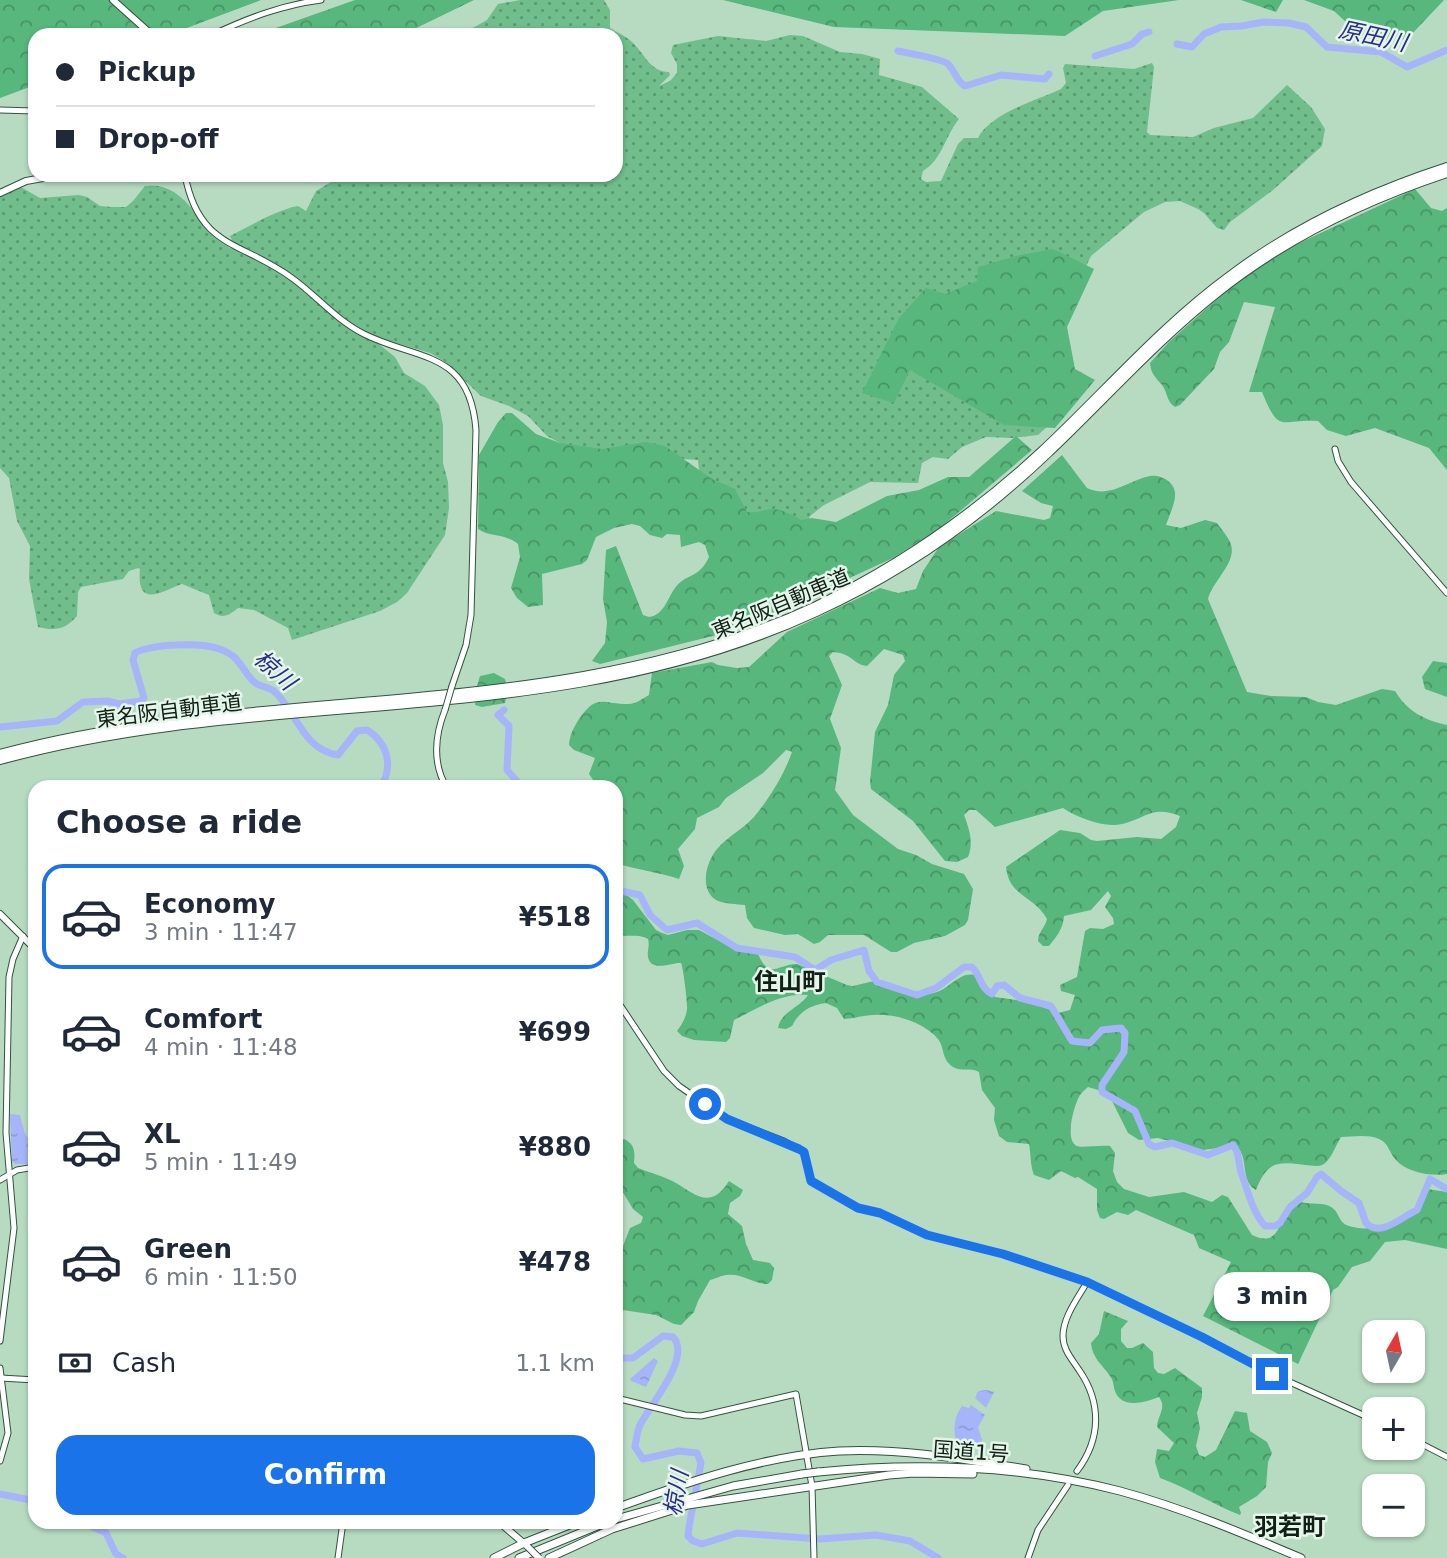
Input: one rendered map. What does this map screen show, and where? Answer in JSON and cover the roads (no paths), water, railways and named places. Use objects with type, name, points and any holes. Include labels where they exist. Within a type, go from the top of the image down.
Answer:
[{"type":"highway","name":"東名阪自動車道","points":[[314,710],[497,690],[615,672],[721,643],[816,606],[898,561],[984,501],[1042,450],[1156,338],[1231,274],[1339,209],[1447,167]]},
{"type":"highway","name":"東名阪自動車道","points":[[0,754],[116,728],[516,694],[631,675],[737,645],[819,611],[901,567],[946,538],[1046,455],[1216,293],[1256,265],[1300,237],[1352,210],[1447,173]]},
{"type":"highway","name":"東名阪自動車道","points":[[0,760],[138,731],[268,713]]},
{"type":"highway","points":[[623,1506],[766,1461],[840,1451],[955,1457],[1065,1476],[1086,1484]]},
{"type":"highway","name":"国道1号","points":[[623,1518],[733,1486],[802,1474],[908,1466],[956,1468],[1026,1474],[1086,1484],[1173,1507],[1301,1558]]},
{"type":"highway","points":[[623,1523],[643,1514],[735,1496],[914,1473],[1026,1474]]},
{"type":"highway","points":[[494,1558],[561,1529]]},
{"type":"highway","points":[[519,1558],[590,1529]]},
{"type":"highway","name":"国道1号","points":[[530,1558],[597,1529]]},
{"type":"highway","points":[[549,1558],[611,1529]]},
{"type":"main road","points":[[113,0],[144,28]]},
{"type":"main road","points":[[0,193],[28,181]]},
{"type":"main road","points":[[0,914],[28,941]]},
{"type":"main road","points":[[507,1529],[538,1558]]},
{"type":"street","points":[[229,28],[292,4],[321,0]]},
{"type":"street","points":[[0,110],[28,111]]},
{"type":"street","points":[[187,182],[200,215],[224,241],[284,272],[353,328],[382,342],[438,360],[465,389],[474,412],[476,430],[472,602],[466,645],[437,734],[439,767],[444,780]]},
{"type":"street","points":[[1335,449],[1338,461],[1351,482],[1447,593]]},
{"type":"street","points":[[0,1341],[13,1238],[6,1133],[9,977],[23,936]]},
{"type":"street","points":[[623,1009],[672,1080],[727,1119],[785,1141],[804,1152],[809,1177],[814,1184],[858,1208],[880,1213],[927,1235],[1003,1254],[1087,1282],[1202,1337],[1278,1378],[1362,1415]]},
{"type":"street","points":[[0,1180],[10,1173],[28,1169]]},
{"type":"street","points":[[1077,1471],[1092,1446],[1097,1425],[1096,1411],[1089,1387],[1068,1355],[1063,1335],[1068,1315],[1087,1282]]},
{"type":"street","points":[[0,1368],[8,1433],[0,1461]]},
{"type":"street","points":[[0,1378],[28,1380]]},
{"type":"street","points":[[623,1400],[685,1415],[701,1416],[796,1394],[812,1486],[814,1558]]},
{"type":"street","points":[[1425,1446],[1447,1457]]},
{"type":"street","points":[[1028,1558],[1038,1530],[1068,1485]]},
{"type":"street","points":[[338,1558],[342,1529]]},
{"type":"water","points":[[10,1114],[20,1115],[28,1138],[28,1164],[15,1164],[12,1161]]},
{"type":"water","points":[[654,1358],[658,1361],[646,1387],[631,1381],[630,1379]]},
{"type":"water","points":[[978,1391],[994,1392],[986,1408],[975,1398]]},
{"type":"water","points":[[971,1405],[985,1415],[978,1427],[982,1440],[975,1447],[957,1445],[955,1420],[962,1406],[969,1408]]},
{"type":"waterway","name":"原田川","points":[[1177,44],[1192,47],[1204,34],[1221,27],[1263,22],[1306,27],[1327,47],[1381,52],[1407,67],[1447,50]]},
{"type":"waterway","name":"原田川","points":[[1095,56],[1132,44],[1142,34],[1149,32]]},
{"type":"waterway","name":"原田川","points":[[898,51],[945,62],[965,86],[1001,75],[1045,79],[1049,74]]},
{"type":"waterway","name":"椋川","points":[[0,727],[57,721],[83,702],[107,701],[120,704],[141,701],[144,698],[133,660],[135,653],[167,646],[206,646],[227,652],[239,662],[253,681],[274,691],[309,739],[326,752],[338,755],[357,731],[367,730],[374,735],[387,756],[384,780]]},
{"type":"waterway","points":[[504,710],[498,715],[509,726],[507,770],[516,780]]},
{"type":"waterway","points":[[623,891],[640,895],[650,915],[667,930],[697,923],[737,948],[795,957],[815,970],[831,960],[864,950],[869,971],[877,982],[917,995],[936,988],[964,967],[972,967],[985,989],[992,994],[997,986],[1004,985],[1020,998],[1051,1006],[1072,1041],[1090,1043],[1102,1030],[1121,1028],[1125,1033],[1124,1052],[1102,1085],[1102,1092],[1135,1111],[1149,1144],[1155,1147],[1172,1143],[1208,1155],[1233,1145],[1251,1200],[1265,1226],[1280,1223],[1290,1207],[1307,1193],[1321,1174],[1359,1203],[1366,1223],[1378,1228],[1391,1225],[1417,1210],[1430,1179],[1447,1189]]},
{"type":"waterway","name":"椋川","points":[[623,1358],[633,1358],[663,1336],[673,1337],[677,1346],[674,1368],[640,1425],[635,1447],[643,1459],[679,1451],[697,1453],[701,1463],[688,1536],[693,1541],[702,1544],[737,1533],[819,1539],[876,1535],[910,1541],[938,1558]]},
{"type":"waterway","points":[[0,1494],[28,1500]]},
{"type":"waterway","points":[[97,1529],[106,1533],[116,1554],[123,1558]]},
{"type":"district","name":"住山町","points":[[790,982]]},
{"type":"district","name":"羽若町","points":[[1290,1527]]}]
